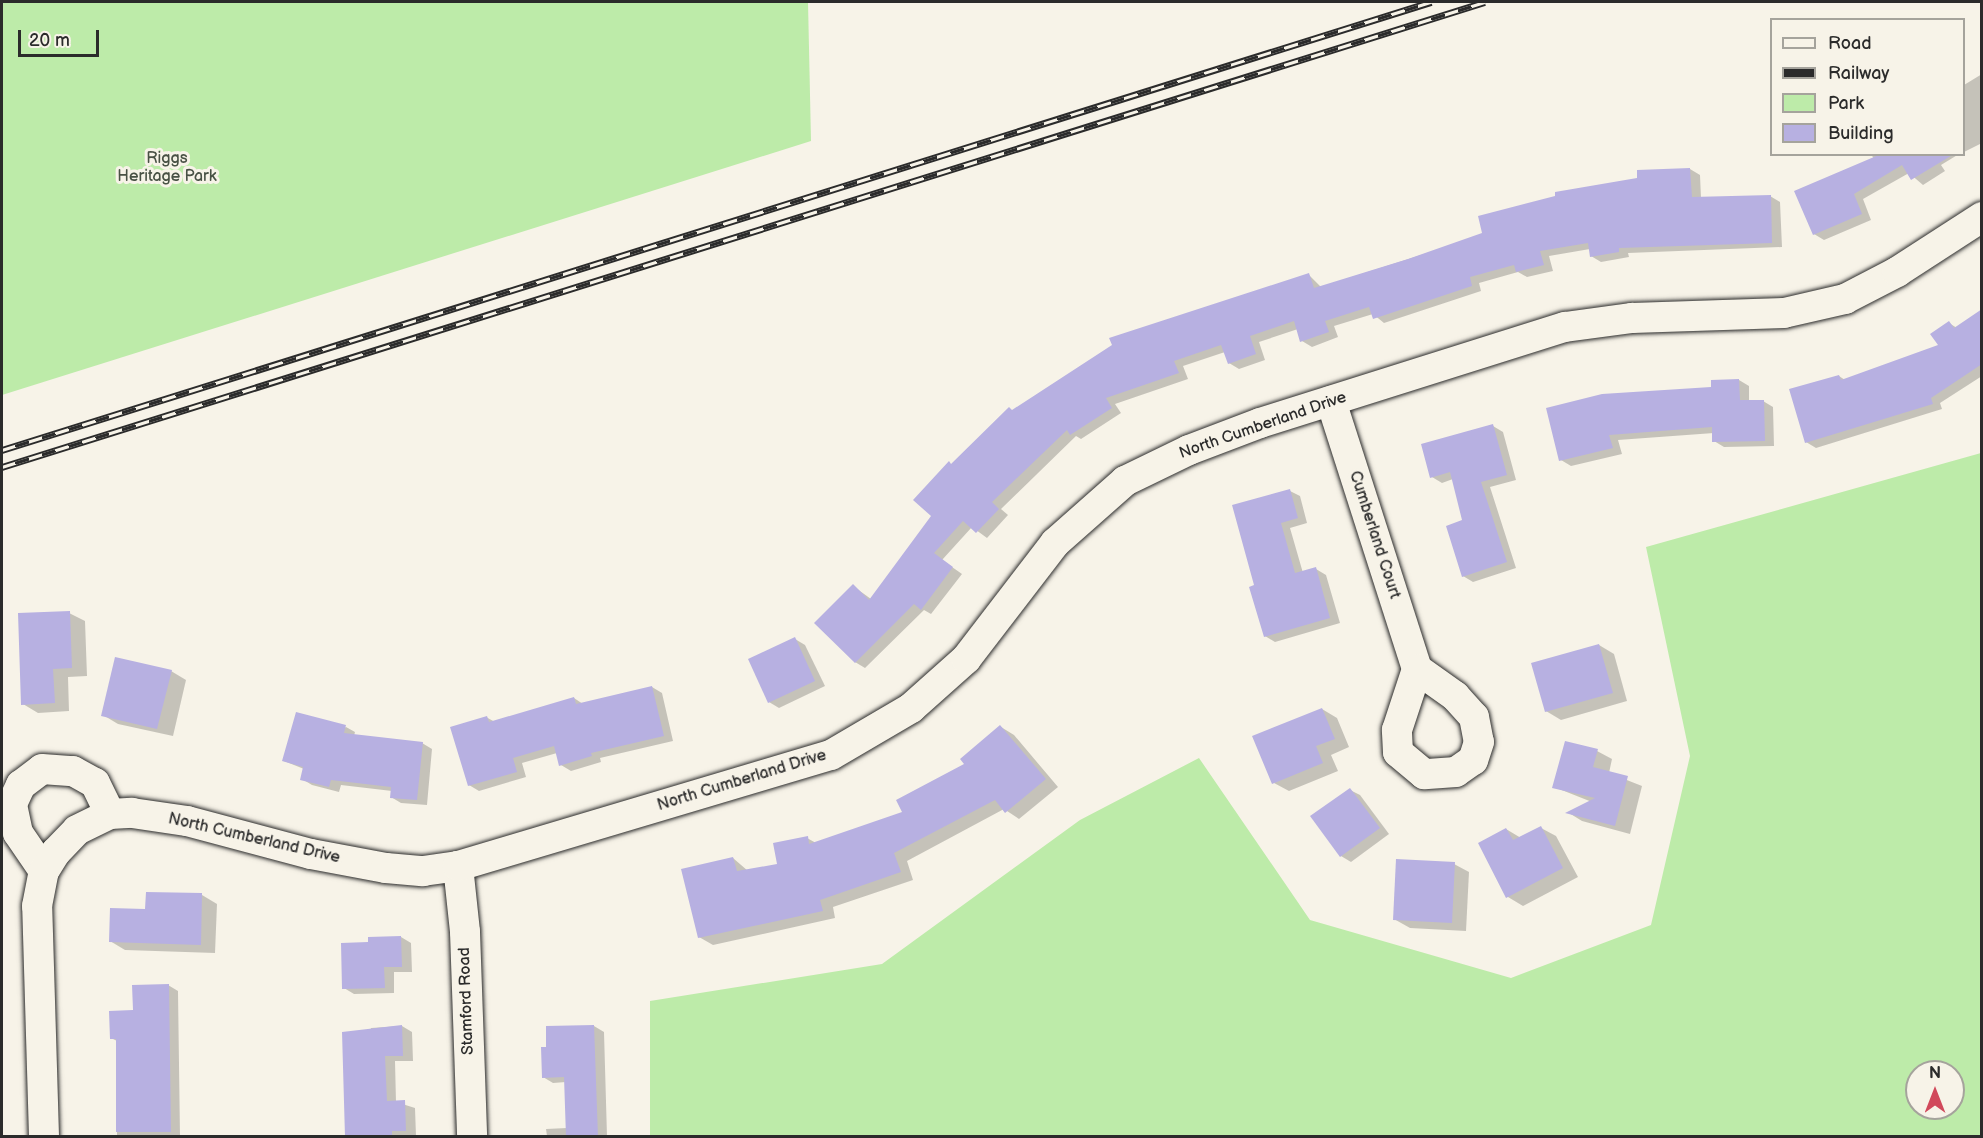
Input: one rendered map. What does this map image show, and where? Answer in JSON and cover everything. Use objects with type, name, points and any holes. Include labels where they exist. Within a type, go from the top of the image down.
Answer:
[{"type":"street","name":"North Cumberland Drive","points":[[44,1137],[37,906],[44,871],[76,830],[110,814],[132,813],[187,821],[311,854],[386,868],[423,871],[458,866],[831,755],[911,708],[966,659],[1055,543],[1125,481],[1190,450],[1331,401],[1565,327],[1632,318],[1784,313],[1845,299],[1897,272],[1982,217]]},
{"type":"street","name":"Cumberland Court","points":[[1331,401],[1417,669]]},
{"type":"street","points":[[44,871],[18,833],[12,804],[21,785],[42,769],[72,771],[95,783],[110,814]]},
{"type":"street","name":"Stamford Road","points":[[458,866],[465,932],[472,1137]]},
{"type":"green space","name":"Riggs Heritage Park","points":[[2,2],[808,2],[811,141],[2,395]]},
{"type":"green space","points":[[1981,453],[1981,1136],[650,1136],[650,1001],[882,964],[1080,820],[1199,758],[1310,920],[1511,978],[1651,925],[1690,756],[1646,547]]},
{"type":"building","points":[[1876,156],[1951,156],[1911,180],[1902,165],[1854,194],[1862,214],[1813,235],[1794,191]]},
{"type":"building","points":[[1690,168],[1692,197],[1771,195],[1772,243],[1619,248],[1619,252],[1590,257],[1588,243],[1540,251],[1544,265],[1516,272],[1514,265],[1470,277],[1472,286],[1373,319],[1369,307],[1325,321],[1329,332],[1300,342],[1294,321],[1250,336],[1256,354],[1228,364],[1221,345],[1174,361],[1179,373],[1106,398],[1112,408],[1070,435],[1067,430],[992,502],[999,509],[976,533],[963,521],[934,553],[953,567],[921,610],[914,604],[855,663],[814,623],[853,584],[869,600],[931,516],[913,500],[949,461],[951,464],[1009,407],[1012,410],[1112,345],[1109,338],[1309,273],[1314,288],[1408,259],[1482,233],[1478,216],[1555,196],[1555,192],[1637,178],[1637,170]]},
{"type":"building","points":[[1982,309],[1982,364],[1931,398],[1933,404],[1805,443],[1789,389],[1839,375],[1841,380],[1938,345],[1930,334],[1949,321],[1954,328]]},
{"type":"building","points":[[1739,379],[1740,400],[1764,400],[1765,441],[1712,442],[1712,427],[1609,435],[1613,448],[1559,461],[1546,408],[1602,394],[1711,387],[1711,380]]},
{"type":"building","points":[[1493,424],[1507,475],[1481,482],[1507,562],[1462,577],[1446,526],[1462,520],[1450,472],[1430,478],[1421,444]]},
{"type":"building","points":[[1290,489],[1298,518],[1281,523],[1295,573],[1316,567],[1330,618],[1264,637],[1249,587],[1254,585],[1232,505]]},
{"type":"building","points":[[70,611],[72,668],[53,669],[55,703],[21,705],[18,613]]},
{"type":"building","points":[[795,637],[815,681],[768,703],[748,659]]},
{"type":"building","points":[[1599,644],[1613,693],[1545,712],[1531,663]]},
{"type":"building","points":[[115,657],[172,670],[157,729],[101,716]]},
{"type":"building","points":[[652,686],[664,736],[591,753],[592,756],[559,766],[554,746],[513,758],[517,772],[468,786],[450,727],[487,716],[489,722],[574,697],[576,704]]},
{"type":"building","points":[[1322,708],[1335,739],[1316,746],[1323,763],[1272,784],[1252,736]]},
{"type":"building","points":[[296,712],[346,725],[344,733],[423,742],[417,800],[390,798],[391,787],[331,780],[329,787],[300,780],[303,767],[282,761]]},
{"type":"building","points":[[1000,725],[1046,779],[1005,813],[995,800],[894,853],[901,872],[820,900],[823,911],[698,938],[681,869],[733,857],[737,871],[777,864],[773,843],[808,836],[809,844],[902,812],[896,800],[964,764],[960,759]]},
{"type":"building","points":[[1565,741],[1598,749],[1593,767],[1628,776],[1615,826],[1565,813],[1595,798],[1552,788]]},
{"type":"building","points":[[1350,788],[1380,828],[1340,857],[1310,816]]},
{"type":"building","points":[[1541,826],[1563,868],[1506,898],[1478,843],[1506,828],[1513,840]]},
{"type":"building","points":[[1396,859],[1455,862],[1452,923],[1393,920]]},
{"type":"building","points":[[146,892],[202,893],[201,945],[109,942],[110,908],[145,909]]},
{"type":"building","points":[[401,936],[402,967],[384,967],[385,988],[342,989],[341,943],[368,942],[368,937]]},
{"type":"building","points":[[169,984],[171,1132],[116,1132],[116,1039],[110,1039],[109,1011],[133,1010],[132,985]]},
{"type":"building","points":[[402,1025],[403,1056],[385,1056],[387,1101],[405,1100],[406,1131],[392,1131],[392,1137],[345,1137],[342,1032]]},
{"type":"building","points":[[594,1025],[598,1137],[566,1137],[564,1077],[542,1078],[541,1047],[546,1047],[546,1026]]},
{"type":"railway","points":[[2,450],[1431,2]]},
{"type":"railway","points":[[2,467],[1485,2]]}]
